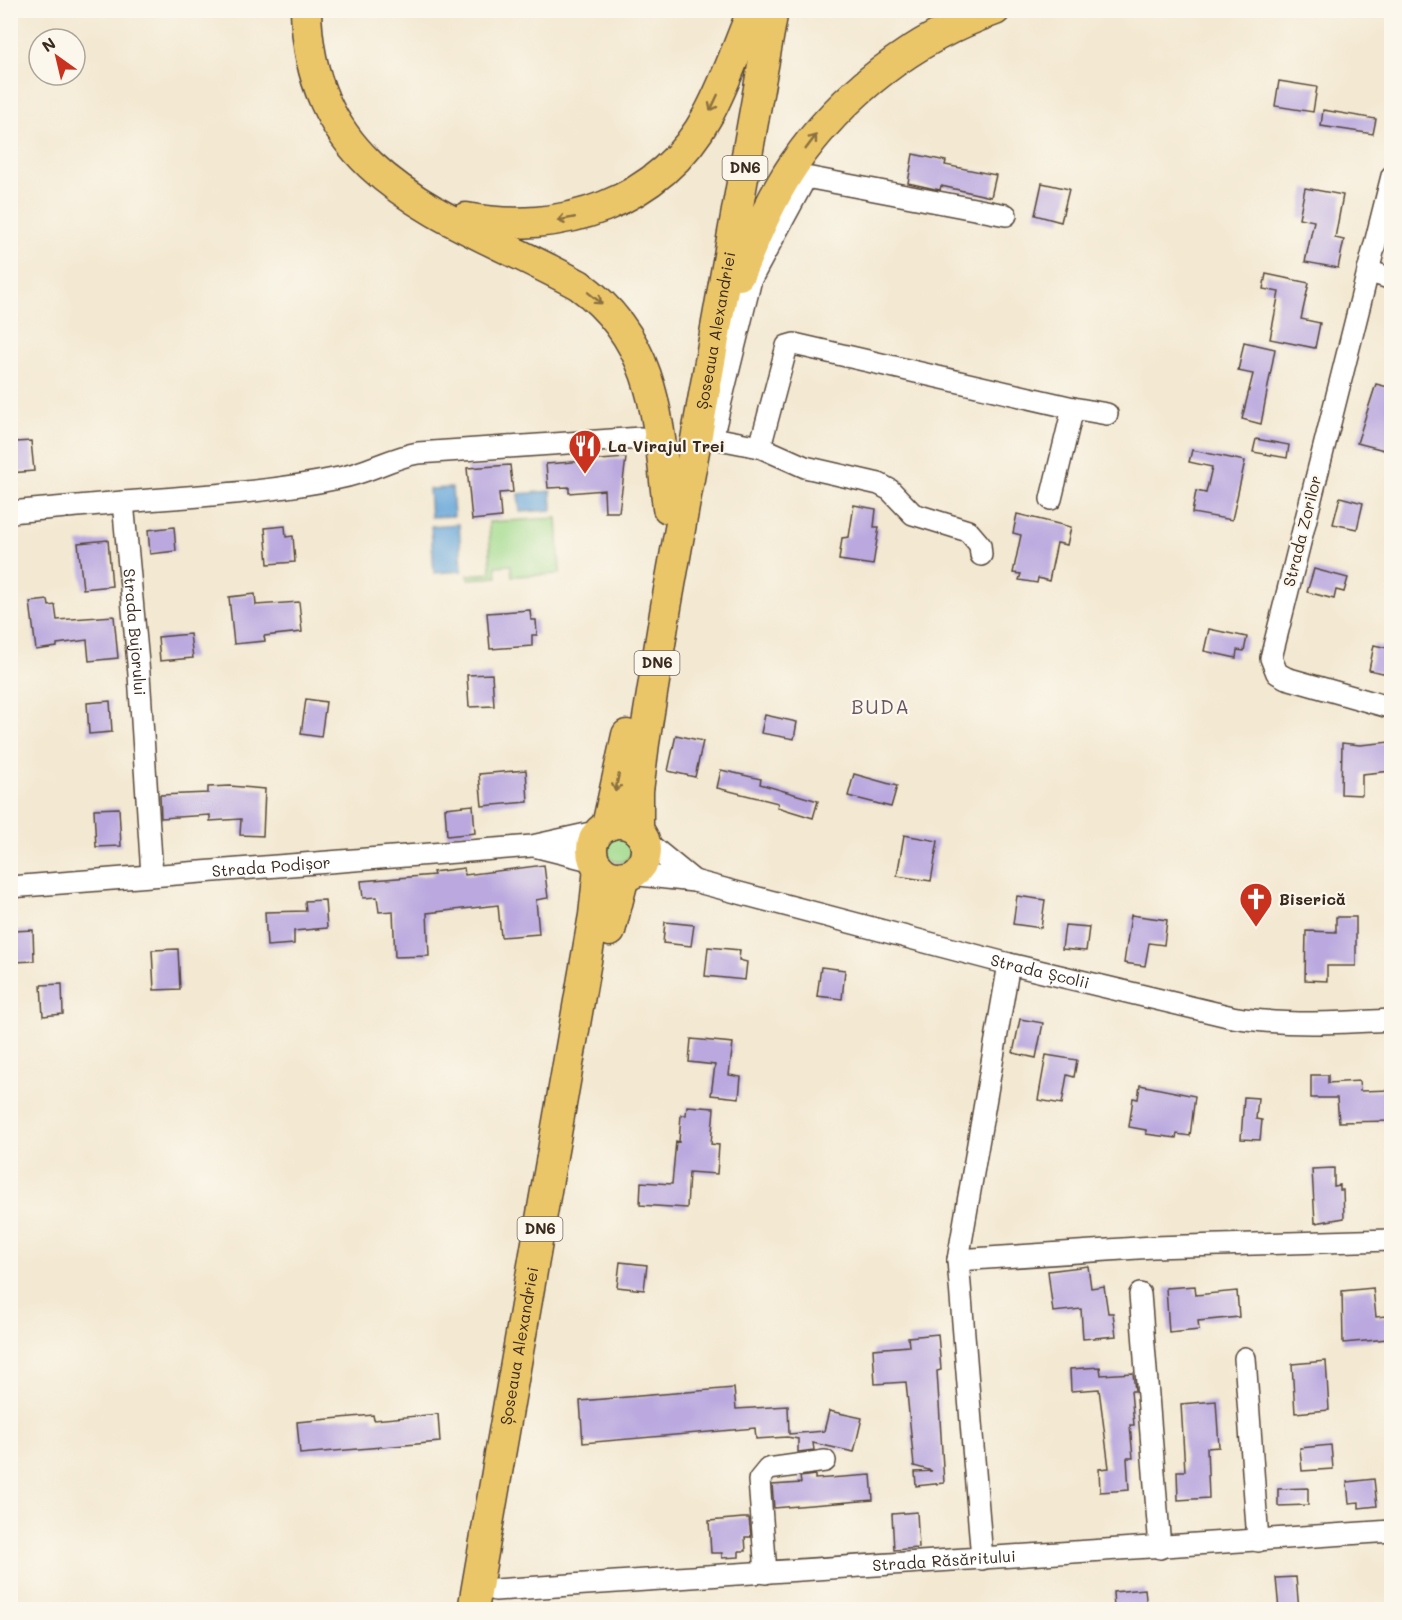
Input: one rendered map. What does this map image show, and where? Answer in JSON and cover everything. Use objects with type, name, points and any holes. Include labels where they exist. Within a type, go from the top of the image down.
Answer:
[{"type":"highway","points":[[306,10],[310,57],[317,81],[342,132],[373,170],[410,198],[579,285],[613,314],[634,346],[649,379],[655,403],[668,508]]},
{"type":"highway","points":[[433,210],[479,220],[530,224],[564,220],[596,212],[627,197],[655,178],[678,158],[695,136],[724,81],[754,10]]},
{"type":"highway","name":"Șoseaua Alexandriei","points":[[494,1600],[612,918],[612,870],[592,845],[603,829],[627,740],[688,407],[754,10]]},
{"type":"highway","name":"Șoseaua Alexandriei","points":[[612,870],[644,860],[646,850],[641,835],[638,798],[644,743],[705,436],[718,325],[773,10]]},
{"type":"highway","points":[[718,325],[771,204],[794,165],[823,126],[857,92],[894,63],[936,36],[995,10]]},
{"type":"highway","points":[[603,829],[622,823],[641,835]]},
{"type":"highway","name":"Șoseaua Alexandriei","points":[[473,1610],[594,915],[612,870]]},
{"type":"street","name":"Strada Zorilor","points":[[1392,176],[1271,658],[1277,673],[1286,678],[1392,708]]},
{"type":"street","points":[[981,555],[980,545],[968,531],[913,514],[890,490],[879,484],[805,467],[760,447],[705,436],[751,279],[806,177],[1006,215]]},
{"type":"street","points":[[1368,271],[1392,279]]},
{"type":"street","points":[[760,447],[787,346],[790,344],[1107,414]]},
{"type":"street","points":[[1051,499],[1073,408]]},
{"type":"street","points":[[10,512],[289,488],[363,472],[387,461],[418,453],[641,438]]},
{"type":"street","name":"Strada Bujorului","points":[[123,502],[139,674],[152,875]]},
{"type":"street","name":"Strada Podișor","points":[[10,887],[532,846],[603,829]]},
{"type":"street","name":"Strada Școlii","points":[[641,835],[694,881]]},
{"type":"street","name":"Strada Podișor","points":[[532,846],[612,870]]},
{"type":"street","name":"Strada Școlii","points":[[612,870],[694,881],[1009,963],[1259,1022],[1319,1024],[1392,1020]]},
{"type":"street","points":[[982,1559],[958,1260],[1009,963]]},
{"type":"street","points":[[958,1260],[1153,1247],[1392,1240]]},
{"type":"street","points":[[1140,1294],[1160,1548]]},
{"type":"street","points":[[1245,1358],[1258,1541]]},
{"type":"street","points":[[766,1573],[761,1475],[768,1469],[825,1461]]},
{"type":"street","name":"Strada Răsăritului","points":[[494,1600],[766,1573],[1392,1531]]},
{"type":"green space","points":[[557,518],[560,574],[512,576],[511,565],[496,566],[497,577],[468,579],[468,575],[491,573],[489,522]]},
{"type":"green space","points":[[619,836],[628,840],[632,849],[628,858],[619,862],[610,858],[606,849],[610,840]]},
{"type":"water","points":[[452,488],[454,516],[431,517],[429,489]]},
{"type":"water","points":[[551,491],[552,510],[520,512],[518,494]]},
{"type":"water","points":[[459,524],[462,571],[434,573],[431,526]]},
{"type":"building","points":[[1279,81],[1317,87],[1313,112],[1275,106]]},
{"type":"building","points":[[1323,110],[1376,119],[1373,134],[1321,126]]},
{"type":"building","points":[[913,154],[946,161],[945,165],[996,175],[991,197],[941,186],[940,190],[908,183]]},
{"type":"building","points":[[1042,183],[1069,189],[1061,222],[1035,215]]},
{"type":"building","points":[[1305,188],[1343,195],[1335,238],[1344,240],[1338,268],[1305,262],[1314,221],[1299,218]]},
{"type":"building","points":[[1266,274],[1309,283],[1301,319],[1320,323],[1315,348],[1270,339],[1279,292],[1263,289]]},
{"type":"building","points":[[1244,342],[1275,349],[1261,424],[1242,419],[1253,374],[1238,371]]},
{"type":"building","points":[[1376,384],[1392,388],[1392,437],[1388,451],[1357,443]]},
{"type":"building","points":[[1256,439],[1289,445],[1287,458],[1253,452]]},
{"type":"building","points":[[31,441],[34,471],[10,473],[10,448],[16,448],[16,442]]},
{"type":"building","points":[[1192,450],[1245,461],[1232,520],[1192,513],[1196,491],[1206,493],[1212,467],[1189,462]]},
{"type":"building","name":"La Virajul Trei","points":[[626,458],[619,512],[605,512],[604,490],[569,493],[569,487],[548,488],[546,464]]},
{"type":"building","points":[[510,465],[513,492],[499,493],[501,517],[472,520],[467,468]]},
{"type":"building","points":[[1340,497],[1363,503],[1357,529],[1333,524]]},
{"type":"building","points":[[854,505],[876,509],[874,527],[879,527],[873,565],[839,560],[842,538],[849,537]]},
{"type":"building","points":[[1017,514],[1071,527],[1067,545],[1057,543],[1049,581],[1038,578],[1037,583],[1019,580],[1021,574],[1013,573],[1021,535],[1013,533]]},
{"type":"building","points":[[285,526],[286,537],[293,536],[295,562],[268,564],[265,528]]},
{"type":"building","points":[[174,527],[176,551],[150,554],[148,530]]},
{"type":"building","points":[[108,540],[112,586],[83,589],[78,543]]},
{"type":"building","points":[[1314,569],[1348,578],[1344,592],[1336,590],[1334,599],[1307,592]]},
{"type":"building","points":[[255,594],[256,605],[299,602],[302,632],[264,636],[265,641],[234,644],[229,597]]},
{"type":"building","points":[[48,600],[49,606],[55,605],[57,620],[114,616],[118,658],[89,661],[87,640],[57,644],[57,647],[36,650],[30,602]]},
{"type":"building","points":[[530,610],[531,620],[536,620],[537,635],[532,635],[532,646],[490,649],[487,613]]},
{"type":"building","points":[[1209,629],[1247,637],[1244,651],[1237,650],[1236,658],[1204,651]]},
{"type":"building","points":[[190,634],[193,658],[160,661],[158,637]]},
{"type":"building","points":[[1374,645],[1392,649],[1392,675],[1369,670]]},
{"type":"building","points":[[492,674],[494,706],[469,707],[467,675]]},
{"type":"building","points":[[306,699],[326,702],[321,737],[301,734]]},
{"type":"building","points":[[110,701],[112,732],[89,734],[87,703]]},
{"type":"building","points":[[765,715],[797,722],[794,739],[761,733]]},
{"type":"building","points":[[676,735],[703,741],[695,777],[668,771]]},
{"type":"building","points":[[1390,742],[1392,771],[1362,774],[1362,795],[1341,794],[1342,743],[1360,745]]},
{"type":"building","points":[[526,770],[528,802],[482,806],[479,774]]},
{"type":"building","points":[[721,770],[761,779],[760,784],[818,801],[813,818],[777,807],[778,803],[717,788]]},
{"type":"building","points":[[854,774],[897,786],[891,807],[848,796]]},
{"type":"building","points":[[208,787],[265,789],[263,836],[240,835],[241,819],[210,821],[210,815],[161,818],[160,795],[208,793]]},
{"type":"building","points":[[473,805],[475,833],[447,836],[445,808]]},
{"type":"building","points":[[119,808],[121,846],[96,847],[94,809]]},
{"type":"building","points":[[904,835],[938,841],[931,881],[897,876]]},
{"type":"building","points":[[544,865],[548,898],[536,900],[539,934],[501,937],[498,905],[427,913],[429,956],[395,957],[393,911],[379,912],[377,897],[363,898],[361,881],[434,875],[433,872],[464,868],[465,875]]},
{"type":"building","points":[[1017,896],[1045,900],[1041,928],[1013,924]]},
{"type":"building","points":[[325,900],[327,928],[294,931],[294,944],[267,946],[265,912],[306,911],[305,901]]},
{"type":"building","points":[[1131,915],[1167,920],[1164,945],[1149,943],[1145,966],[1124,963]]},
{"type":"building","points":[[1336,917],[1356,917],[1356,966],[1327,966],[1327,981],[1305,980],[1306,931],[1336,932]]},
{"type":"building","points":[[665,922],[694,925],[691,946],[663,943]]},
{"type":"building","points":[[1065,925],[1089,927],[1086,951],[1062,949]]},
{"type":"building","points":[[33,930],[34,961],[14,962],[13,931]]},
{"type":"building","points":[[708,947],[740,950],[739,960],[747,962],[745,980],[705,976]]},
{"type":"building","points":[[178,949],[180,989],[154,990],[152,950]]},
{"type":"building","points":[[821,967],[845,970],[842,999],[817,996]]},
{"type":"building","points":[[62,984],[63,1014],[43,1016],[41,985]]},
{"type":"building","points":[[1020,1019],[1043,1023],[1036,1058],[1013,1053]]},
{"type":"building","points":[[691,1039],[733,1043],[729,1075],[741,1077],[739,1098],[711,1095],[715,1065],[689,1062]]},
{"type":"building","points":[[1046,1055],[1077,1060],[1074,1077],[1067,1075],[1062,1104],[1038,1100]]},
{"type":"building","points":[[1311,1075],[1328,1075],[1328,1083],[1359,1081],[1360,1091],[1392,1090],[1392,1121],[1339,1122],[1337,1098],[1311,1098]]},
{"type":"building","points":[[1140,1085],[1195,1096],[1190,1136],[1177,1134],[1176,1138],[1146,1134],[1146,1130],[1129,1127],[1133,1098],[1138,1099]]},
{"type":"building","points":[[1244,1097],[1258,1098],[1256,1119],[1262,1120],[1260,1140],[1241,1139]]},
{"type":"building","points":[[687,1106],[714,1108],[711,1144],[719,1145],[717,1174],[689,1172],[687,1208],[640,1205],[641,1182],[672,1184],[681,1115],[686,1115]]},
{"type":"building","points":[[1334,1168],[1334,1186],[1340,1185],[1340,1190],[1343,1190],[1344,1218],[1315,1223],[1312,1169]]},
{"type":"building","points":[[620,1262],[647,1265],[644,1290],[617,1287]]},
{"type":"building","points":[[1088,1266],[1091,1288],[1104,1286],[1108,1313],[1113,1313],[1116,1336],[1083,1339],[1081,1309],[1053,1312],[1048,1271]]},
{"type":"building","points":[[1195,1286],[1196,1295],[1237,1291],[1239,1317],[1198,1321],[1199,1330],[1169,1333],[1166,1288]]},
{"type":"building","points":[[1373,1288],[1376,1317],[1386,1316],[1388,1339],[1343,1343],[1342,1291]]},
{"type":"building","points":[[938,1334],[941,1370],[937,1371],[944,1483],[916,1486],[915,1472],[932,1471],[914,1466],[906,1382],[875,1384],[873,1349],[909,1346],[908,1337]]},
{"type":"building","points":[[1326,1361],[1329,1410],[1295,1413],[1292,1364]]},
{"type":"building","points":[[1100,1367],[1101,1375],[1133,1373],[1135,1391],[1131,1391],[1134,1425],[1130,1425],[1133,1458],[1127,1458],[1129,1490],[1100,1492],[1099,1469],[1109,1468],[1099,1389],[1071,1391],[1070,1369]]},
{"type":"building","points":[[734,1388],[736,1409],[788,1406],[789,1434],[824,1431],[829,1411],[862,1418],[854,1452],[813,1443],[814,1450],[798,1452],[798,1439],[787,1437],[756,1439],[755,1428],[583,1443],[580,1401]]},
{"type":"building","points":[[1216,1401],[1219,1447],[1207,1448],[1209,1498],[1178,1500],[1177,1471],[1185,1471],[1181,1404]]},
{"type":"building","points":[[438,1414],[440,1442],[300,1454],[297,1422],[373,1415],[374,1420]]},
{"type":"building","points":[[1331,1445],[1333,1469],[1302,1471],[1300,1448]]},
{"type":"building","points":[[815,1475],[815,1479],[871,1475],[873,1500],[774,1508],[772,1485],[801,1483],[800,1477]]},
{"type":"building","points":[[1374,1479],[1377,1506],[1359,1508],[1359,1502],[1349,1503],[1347,1482]]},
{"type":"building","points":[[1308,1488],[1308,1505],[1278,1506],[1278,1489]]},
{"type":"building","points":[[917,1512],[919,1548],[894,1550],[892,1514]]},
{"type":"building","points":[[749,1518],[751,1537],[745,1537],[746,1551],[739,1551],[739,1557],[722,1558],[722,1553],[711,1553],[709,1521]]},
{"type":"building","points":[[1296,1577],[1299,1610],[1279,1610],[1276,1578]]},
{"type":"building","points":[[1145,1589],[1147,1610],[1114,1608],[1113,1592]]},
{"type":"place","name":"La Virajul Trei","points":[[585,475]]},
{"type":"place","name":"Biserică","points":[[1256,928]]},
{"type":"district","name":"BUDA","points":[[881,707]]}]
